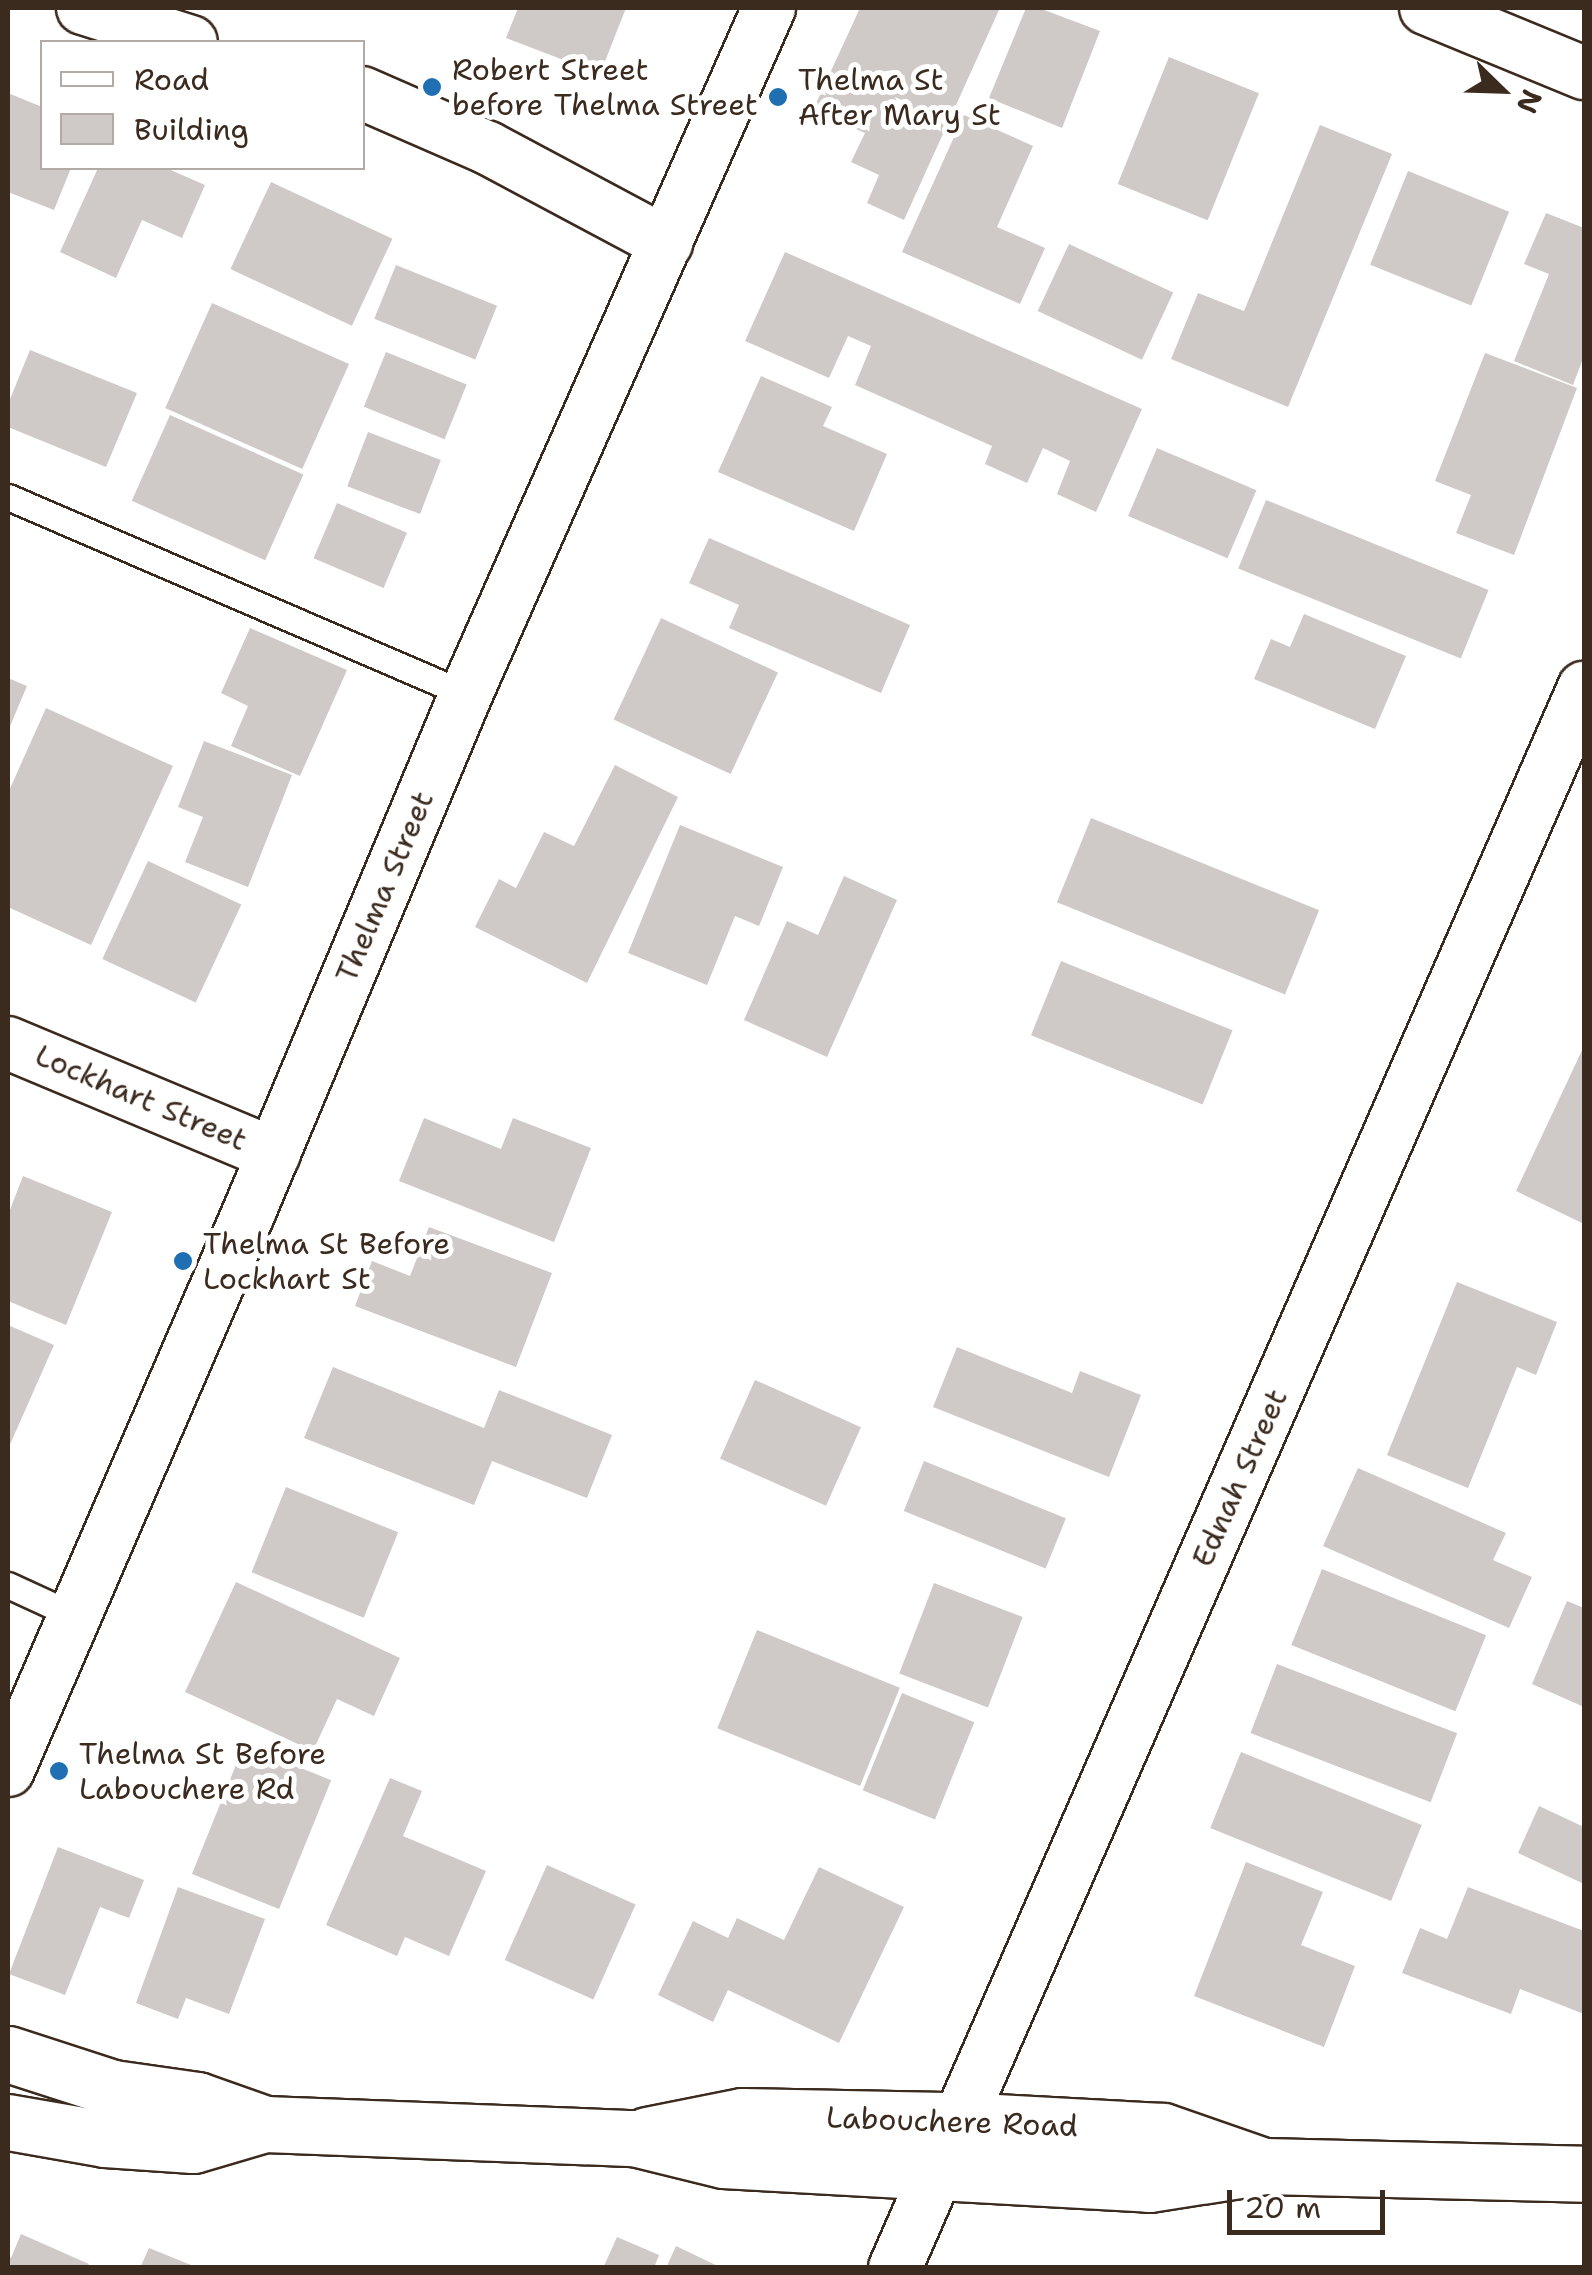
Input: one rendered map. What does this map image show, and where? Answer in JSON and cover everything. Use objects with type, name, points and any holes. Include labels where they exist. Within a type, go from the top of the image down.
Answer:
[{"type":"main road","name":"Labouchere Road","points":[[8,2054],[113,2088],[197,2100],[265,2124],[634,2138],[723,2160],[1148,2184],[1265,2166],[1584,2174]]},
{"type":"main road","name":"Labouchere Road","points":[[634,2138],[742,2116],[959,2120],[1163,2131],[1265,2166]]},
{"type":"main road","name":"Labouchere Road","points":[[8,2122],[104,2139],[193,2145],[265,2124]]},
{"type":"street","points":[[83,8],[186,40]]},
{"type":"street","name":"Thelma Street","points":[[8,1770],[72,1614],[274,1154],[466,694],[768,8]]},
{"type":"street","points":[[1426,8],[1584,73]]},
{"type":"street","points":[[365,94],[488,148],[666,243]]},
{"type":"street","name":"Ednah Street","points":[[895,2268],[1584,688]]},
{"type":"street","name":"Lockhart Street","points":[[8,1042],[274,1154]]},
{"type":"lane","points":[[8,497],[466,694]]},
{"type":"lane","points":[[8,1585],[72,1614]]},
{"type":"building","points":[[518,8],[626,8],[600,74],[506,38]]},
{"type":"building","points":[[860,8],[999,10],[904,220],[867,203],[879,175],[851,162],[865,133],[813,110]]},
{"type":"building","points":[[1026,8],[1039,8],[1100,31],[1062,128],[989,98]]},
{"type":"building","points":[[1169,57],[1259,93],[1208,220],[1118,184]]},
{"type":"building","points":[[8,93],[40,106],[40,170],[70,170],[54,210],[8,192]]},
{"type":"building","points":[[964,115],[1033,146],[997,227],[1045,248],[1020,304],[902,252]]},
{"type":"building","points":[[1320,125],[1392,154],[1288,407],[1171,359],[1198,293],[1244,311]]},
{"type":"building","points":[[97,170],[171,170],[205,185],[182,238],[142,220],[116,278],[60,252]]},
{"type":"building","points":[[1408,171],[1509,212],[1471,305],[1370,265]]},
{"type":"building","points":[[271,182],[392,239],[352,326],[230,269]]},
{"type":"building","points":[[1546,213],[1584,228],[1584,356],[1573,385],[1514,361],[1549,274],[1524,264]]},
{"type":"building","points":[[1069,244],[1173,293],[1142,360],[1038,311]]},
{"type":"building","points":[[785,252],[1142,409],[1096,512],[1057,494],[1070,461],[1043,448],[1027,483],[985,464],[992,446],[855,385],[871,346],[848,336],[829,378],[745,341]]},
{"type":"building","points":[[396,265],[497,306],[475,360],[374,319]]},
{"type":"building","points":[[212,303],[349,364],[302,469],[165,408]]},
{"type":"building","points":[[30,350],[137,393],[106,467],[8,427],[8,404]]},
{"type":"building","points":[[386,352],[467,385],[445,439],[364,407]]},
{"type":"building","points":[[1485,353],[1577,388],[1514,555],[1456,533],[1471,495],[1435,481]]},
{"type":"building","points":[[761,376],[832,407],[823,426],[887,454],[854,531],[718,472]]},
{"type":"building","points":[[170,415],[303,474],[265,560],[132,501]]},
{"type":"building","points":[[368,432],[441,460],[420,514],[347,486]]},
{"type":"building","points":[[1157,448],[1256,490],[1228,558],[1128,516]]},
{"type":"building","points":[[1266,500],[1489,590],[1461,659],[1238,569]]},
{"type":"building","points":[[337,503],[407,533],[384,588],[314,558]]},
{"type":"building","points":[[709,538],[910,625],[881,693],[729,628],[739,605],[689,583]]},
{"type":"building","points":[[1304,614],[1406,656],[1375,729],[1254,679],[1271,639],[1290,647]]},
{"type":"building","points":[[661,618],[778,673],[731,774],[614,720]]},
{"type":"building","points":[[250,628],[347,670],[300,776],[231,746],[248,706],[221,693]]},
{"type":"building","points":[[8,678],[27,686],[8,731]]},
{"type":"building","points":[[46,708],[173,766],[91,945],[8,907],[8,793]]},
{"type":"building","points":[[204,741],[292,775],[248,887],[185,862],[203,817],[178,807]]},
{"type":"building","points":[[615,765],[678,797],[587,983],[475,927],[499,879],[516,888],[544,832],[574,846]]},
{"type":"building","points":[[1091,818],[1319,910],[1285,995],[1057,902]]},
{"type":"building","points":[[680,825],[783,867],[759,926],[735,916],[707,985],[628,953]]},
{"type":"building","points":[[148,861],[241,905],[196,1002],[102,959]]},
{"type":"building","points":[[844,876],[897,900],[827,1057],[744,1020],[787,921],[818,935]]},
{"type":"building","points":[[1061,961],[1233,1030],[1203,1104],[1031,1035]]},
{"type":"building","points":[[1584,1046],[1584,1224],[1516,1191]]},
{"type":"building","points":[[424,1118],[501,1149],[513,1118],[591,1148],[554,1242],[399,1181]]},
{"type":"building","points":[[23,1176],[112,1212],[66,1325],[8,1301],[8,1215]]},
{"type":"building","points":[[429,1227],[552,1273],[516,1367],[355,1306],[372,1261],[410,1276]]},
{"type":"building","points":[[1457,1282],[1557,1322],[1536,1375],[1517,1367],[1468,1488],[1387,1455]]},
{"type":"building","points":[[8,1325],[54,1345],[8,1449]]},
{"type":"building","points":[[957,1347],[1072,1393],[1080,1371],[1141,1395],[1109,1477],[933,1407]]},
{"type":"building","points":[[333,1367],[484,1428],[499,1390],[612,1435],[587,1498],[492,1461],[474,1505],[304,1438]]},
{"type":"building","points":[[755,1380],[861,1427],[826,1506],[720,1459]]},
{"type":"building","points":[[924,1461],[1066,1518],[1046,1568],[904,1511]]},
{"type":"building","points":[[1358,1468],[1506,1533],[1493,1560],[1532,1577],[1509,1628],[1323,1546]]},
{"type":"building","points":[[286,1487],[398,1532],[364,1618],[252,1572]]},
{"type":"building","points":[[1322,1569],[1486,1635],[1455,1711],[1291,1645]]},
{"type":"building","points":[[236,1582],[400,1658],[374,1716],[337,1699],[313,1751],[185,1692]]},
{"type":"building","points":[[934,1583],[1023,1617],[988,1708],[899,1674]]},
{"type":"building","points":[[1567,1601],[1584,1608],[1584,1707],[1532,1684]]},
{"type":"building","points":[[757,1630],[900,1688],[860,1786],[717,1728]]},
{"type":"building","points":[[1277,1664],[1457,1733],[1431,1802],[1250,1733]]},
{"type":"building","points":[[902,1693],[974,1722],[935,1820],[863,1790]]},
{"type":"building","points":[[244,1745],[331,1780],[279,1909],[192,1874]]},
{"type":"building","points":[[1241,1752],[1422,1825],[1391,1901],[1210,1828]]},
{"type":"building","points":[[390,1778],[422,1791],[403,1836],[486,1871],[449,1956],[405,1937],[397,1956],[326,1925]]},
{"type":"building","points":[[1539,1806],[1584,1827],[1584,1884],[1518,1853]]},
{"type":"building","points":[[58,1847],[144,1880],[129,1918],[100,1907],[65,1995],[9,1974]]},
{"type":"building","points":[[1246,1862],[1323,1892],[1301,1945],[1355,1966],[1324,2047],[1194,1996]]},
{"type":"building","points":[[547,1865],[636,1904],[593,1999],[505,1960]]},
{"type":"building","points":[[819,1867],[904,1907],[839,2043],[728,1990],[713,2022],[658,1995],[693,1921],[728,1938],[737,1918],[784,1940]]},
{"type":"building","points":[[178,1887],[265,1919],[229,2014],[186,1998],[178,2019],[136,2003]]},
{"type":"building","points":[[1468,1887],[1584,1931],[1584,2014],[1520,1989],[1511,2014],[1402,1973],[1420,1928],[1447,1939]]},
{"type":"building","points":[[21,2234],[89,2264],[87,2268],[8,2268],[8,2256],[11,2258]]},
{"type":"building","points":[[617,2237],[659,2255],[654,2268],[603,2268]]},
{"type":"building","points":[[676,2246],[722,2268],[666,2268]]},
{"type":"building","points":[[149,2248],[196,2267],[196,2268],[140,2268]]},
{"type":"place","name":"Robert Street before Thelma Street","points":[[432,87]]},
{"type":"place","name":"Thelma St After Mary St","points":[[778,97]]},
{"type":"place","name":"Thelma St Before Lockhart St","points":[[183,1261]]},
{"type":"place","name":"Thelma St Before Labouchere Rd","points":[[59,1771]]}]
